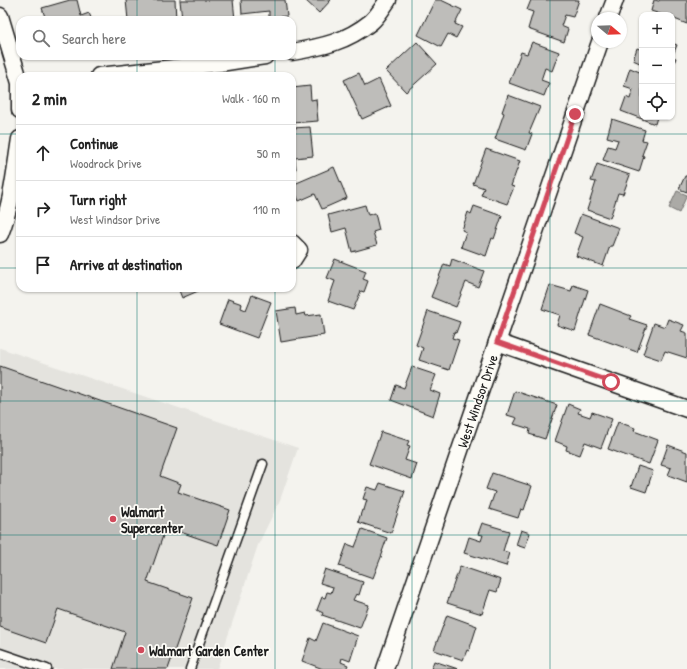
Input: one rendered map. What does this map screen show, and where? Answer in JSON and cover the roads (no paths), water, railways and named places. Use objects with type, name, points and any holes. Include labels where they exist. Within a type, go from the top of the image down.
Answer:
[{"type":"street","points":[[296,51],[320,48],[350,36],[372,21],[388,0]]},
{"type":"street","points":[[610,12],[615,0]]},
{"type":"street","points":[[0,16],[17,72]]},
{"type":"street","name":"West Windsor Drive","points":[[385,669],[598,48]]},
{"type":"street","points":[[169,72],[221,69],[251,60]]},
{"type":"street","points":[[0,234],[3,226],[7,179],[16,151]]},
{"type":"street","points":[[497,342],[687,409]]},
{"type":"lane","points":[[190,669],[263,464]]},
{"type":"lane","points":[[0,653],[47,669]]},
{"type":"place","name":"Walmart Supercenter","points":[[113,519]]},
{"type":"place","name":"Walmart Garden Center","points":[[141,650]]}]
